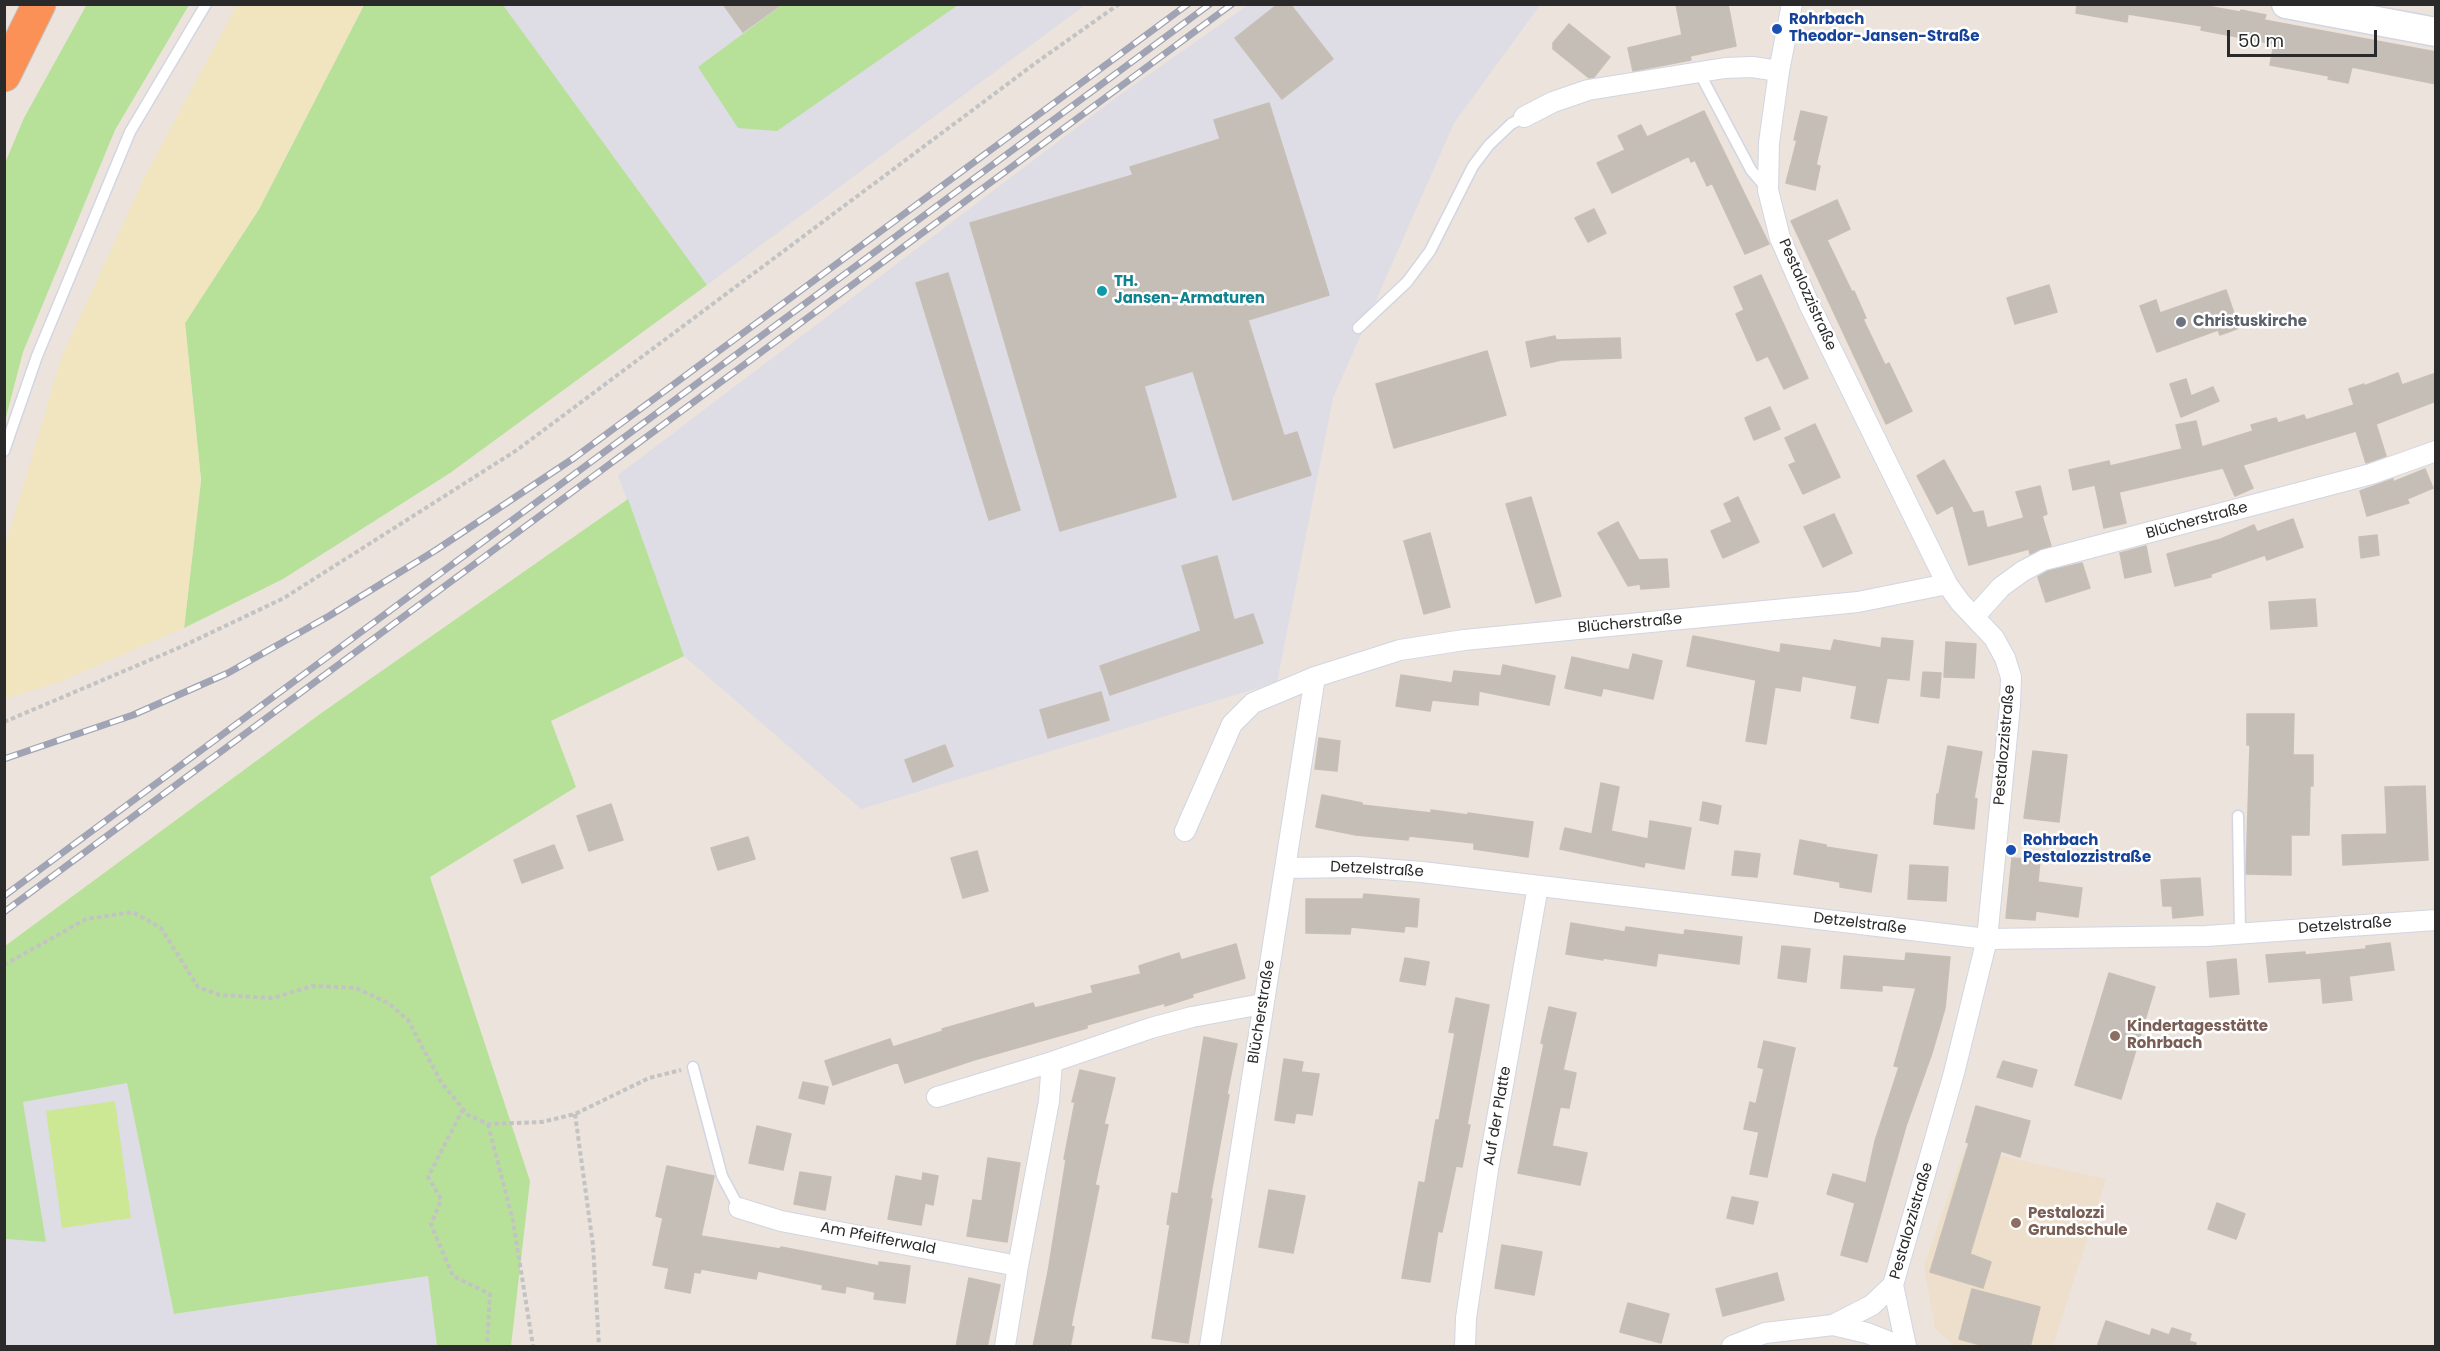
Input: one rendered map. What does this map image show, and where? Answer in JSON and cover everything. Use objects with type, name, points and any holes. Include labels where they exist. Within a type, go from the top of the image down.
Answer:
[{"type":"highway","points":[[4,75],[39,4]]},
{"type":"street","name":"Pestalozzistraße","points":[[1792,4],[1779,71],[1769,143],[1768,190],[1780,238],[1809,304],[1947,584],[1994,638],[2005,658],[2011,677],[1987,939],[1951,1084],[1893,1285],[1906,1347]]},
{"type":"street","points":[[2286,4],[2436,32]]},
{"type":"street","points":[[1524,117],[1553,102],[1588,90],[1734,68],[1779,71]]},
{"type":"street","name":"Blücherstraße","points":[[1974,617],[2001,587],[2023,571],[2044,560],[2371,474],[2436,451]]},
{"type":"street","name":"Blücherstraße","points":[[1185,831],[1232,724],[1253,703],[1315,677],[1400,650],[1464,640],[1858,602],[1947,584]]},
{"type":"street","name":"Blücherstraße","points":[[1210,1347],[1315,677]]},
{"type":"street","name":"Detzelstraße","points":[[1286,868],[1358,867],[1422,872],[1987,939],[2240,933],[2436,920]]},
{"type":"street","name":"Auf der Platte","points":[[1465,1347],[1466,1318],[1488,1170],[1538,886]]},
{"type":"street","points":[[937,1096],[1052,1062],[1150,1028],[1215,1012],[1262,1004]]},
{"type":"street","points":[[1005,1347],[1049,1101],[1052,1062]]},
{"type":"street","name":"Am Pfeifferwald","points":[[739,1208],[781,1221],[1018,1266]]},
{"type":"street","points":[[1833,1325],[1872,1305],[1893,1285]]},
{"type":"street","points":[[1732,1347],[1766,1333],[1833,1325],[1867,1333],[1900,1347]]},
{"type":"lane","points":[[4,451],[37,356],[130,132],[206,4]]},
{"type":"lane","name":"Pestalozzistraße","points":[[1699,72],[1751,170],[1768,190]]},
{"type":"lane","points":[[1358,328],[1407,282],[1430,251],[1473,166],[1489,145],[1511,124],[1524,117]]},
{"type":"lane","points":[[2238,816],[2240,933]]},
{"type":"lane","points":[[693,1067],[722,1176],[739,1208]]},
{"type":"path","points":[[4,722],[183,646],[284,598],[507,456],[1037,62],[1119,4]]},
{"type":"path","points":[[4,965],[86,920],[134,912],[161,928],[198,987],[220,995],[273,998],[313,986],[345,987],[356,988],[388,1003],[408,1020],[441,1082],[468,1116],[488,1124],[542,1122],[575,1114],[649,1078],[693,1067]]},
{"type":"path","points":[[463,1109],[428,1177],[441,1199],[431,1225],[453,1276],[490,1294],[487,1347]]},
{"type":"path","points":[[575,1114],[593,1245],[599,1347]]},
{"type":"path","points":[[488,1124],[513,1221],[533,1347]]},
{"type":"shaded area","points":[[503,5],[1085,5],[707,285]]},
{"type":"shaded area","points":[[1248,5],[1540,5],[1454,123],[1333,398],[1277,682],[861,809],[684,656],[618,475],[1117,97]]},
{"type":"shaded area","points":[[127,1083],[174,1314],[428,1276],[437,1346],[5,1346],[4,1239],[46,1242],[23,1102]]},
{"type":"shaded area","name":"Pestalozzi Grundschule","points":[[1965,1148],[2106,1179],[2053,1346],[1956,1346],[1935,1329],[1924,1266]]},
{"type":"green space","points":[[87,4],[189,5],[115,130],[23,352],[5,421],[5,163],[24,118]]},
{"type":"green space","points":[[364,5],[503,5],[707,285],[450,473],[283,579],[184,628],[201,480],[185,323],[259,209]]},
{"type":"green space","points":[[782,5],[958,5],[777,131],[738,128],[698,67]]},
{"type":"green space","points":[[628,499],[684,656],[551,721],[576,787],[430,877],[530,1181],[511,1346],[437,1346],[428,1276],[174,1314],[127,1083],[23,1102],[46,1242],[5,1239],[5,946],[320,714]]},
{"type":"green space","points":[[115,1101],[131,1218],[62,1228],[46,1111]]},
{"type":"sand","points":[[237,5],[364,5],[259,209],[185,323],[201,480],[184,628],[59,682],[5,699],[5,547],[62,356],[146,174]]},
{"type":"building","points":[[723,4],[782,4],[743,32]]},
{"type":"building","points":[[1278,4],[1290,4],[1333,59],[1282,99],[1235,38]]},
{"type":"building","points":[[1676,4],[1728,4],[1736,46],[1690,56],[1691,60],[1633,71],[1628,48],[1682,35]]},
{"type":"building","points":[[2077,4],[2195,4],[2240,12],[2241,10],[2266,15],[2264,20],[2436,52],[2436,84],[2352,67],[2348,83],[2328,79],[2329,76],[2270,65],[2274,44],[2201,30],[2202,26],[2128,14],[2127,22],[2076,13]]},
{"type":"building","points":[[1569,24],[1610,57],[1594,77],[1589,78],[1553,49],[1553,43]]},
{"type":"building","points":[[1269,103],[1329,295],[1248,320],[1284,436],[1297,432],[1311,475],[1233,500],[1193,371],[1144,386],[1176,497],[1060,531],[970,223],[1133,175],[1130,167],[1220,139],[1214,120]]},
{"type":"building","points":[[1704,111],[1769,244],[1745,254],[1712,183],[1707,186],[1695,160],[1691,162],[1689,156],[1612,193],[1597,163],[1625,150],[1618,136],[1641,125],[1647,137]]},
{"type":"building","points":[[1801,111],[1827,117],[1816,165],[1820,166],[1815,190],[1786,183],[1797,140],[1794,140]]},
{"type":"building","points":[[1837,200],[1850,229],[1827,240],[1852,292],[1854,291],[1866,318],[1863,319],[1885,365],[1889,363],[1912,411],[1886,424],[1791,221]]},
{"type":"building","points":[[1594,209],[1606,233],[1588,242],[1575,218]]},
{"type":"building","points":[[948,273],[1020,510],[989,520],[916,283]]},
{"type":"building","points":[[1761,275],[1808,378],[1784,389],[1768,356],[1757,361],[1736,314],[1744,310],[1734,287]]},
{"type":"building","points":[[2049,285],[2057,312],[2015,324],[2007,298]]},
{"type":"building","name":"Christuskirche","points":[[2226,290],[2239,328],[2220,335],[2218,330],[2157,352],[2140,306],[2156,300],[2160,313]]},
{"type":"building","points":[[1555,336],[1556,340],[1620,338],[1621,358],[1561,360],[1531,367],[1526,342]]},
{"type":"building","points":[[1487,351],[1506,415],[1394,448],[1376,384]]},
{"type":"building","points":[[2398,373],[2402,385],[2436,373],[2436,401],[2376,424],[2386,456],[2366,463],[2356,431],[2243,465],[2253,488],[2235,496],[2223,468],[2119,492],[2126,523],[2104,528],[2095,485],[2073,490],[2069,470],[2109,461],[2110,466],[2182,449],[2176,425],[2196,421],[2202,447],[2253,431],[2251,425],[2276,418],[2278,423],[2304,415],[2306,420],[2354,405],[2349,389],[2364,384],[2364,386]]},
{"type":"building","points":[[2186,379],[2191,396],[2213,387],[2219,401],[2181,417],[2170,384]]},
{"type":"building","points":[[1770,407],[1780,429],[1754,440],[1745,418]]},
{"type":"building","points":[[1815,424],[1840,477],[1803,494],[1789,465],[1796,462],[1785,438]]},
{"type":"building","points":[[1944,460],[1973,513],[1983,511],[1987,528],[2024,518],[2016,492],[2040,486],[2047,514],[2042,516],[2051,546],[2030,554],[2029,549],[1969,565],[1953,505],[1937,514],[1917,476]]},
{"type":"building","points":[[2425,469],[2433,488],[2407,499],[2409,503],[2367,516],[2360,491],[2393,479],[2393,482]]},
{"type":"building","points":[[1531,497],[1561,596],[1536,603],[1506,504]]},
{"type":"building","points":[[1738,497],[1759,542],[1723,558],[1711,531],[1732,522],[1724,504]]},
{"type":"building","points":[[1834,514],[1852,553],[1823,567],[1804,527]]},
{"type":"building","points":[[2293,519],[2303,547],[2267,560],[2265,555],[2211,574],[2211,577],[2175,586],[2167,554],[2221,539],[2254,525],[2257,532]]},
{"type":"building","points":[[1618,522],[1639,560],[1667,559],[1669,587],[1641,589],[1640,584],[1628,586],[1598,533]]},
{"type":"building","points":[[1430,533],[1450,607],[1424,614],[1404,541]]},
{"type":"building","points":[[2377,535],[2379,555],[2361,558],[2359,537]]},
{"type":"building","points":[[2146,546],[2151,572],[2125,578],[2120,553]]},
{"type":"building","points":[[1217,556],[1234,620],[1253,614],[1263,643],[1110,695],[1100,666],[1201,631],[1182,566]]},
{"type":"building","points":[[2082,563],[2090,588],[2046,602],[2038,577],[2048,571]]},
{"type":"building","points":[[2315,599],[2317,626],[2271,629],[2269,602]]},
{"type":"building","points":[[1693,636],[1780,653],[1781,644],[1831,651],[1834,640],[1881,648],[1882,638],[1913,641],[1909,680],[1887,678],[1878,723],[1851,718],[1857,686],[1802,676],[1800,691],[1775,687],[1766,744],[1746,741],[1756,680],[1687,666]]},
{"type":"building","points":[[1946,642],[1976,644],[1974,678],[1944,677]]},
{"type":"building","points":[[1633,654],[1662,661],[1653,699],[1603,688],[1601,696],[1565,688],[1572,657],[1629,670]]},
{"type":"building","points":[[1503,665],[1555,676],[1549,705],[1479,691],[1478,705],[1432,700],[1430,711],[1396,706],[1401,675],[1452,683],[1454,671],[1501,676]]},
{"type":"building","points":[[1923,672],[1941,673],[1939,698],[1921,696]]},
{"type":"building","points":[[1101,692],[1109,720],[1048,738],[1040,710]]},
{"type":"building","points":[[2247,714],[2294,714],[2293,755],[2313,755],[2309,835],[2291,835],[2291,875],[2246,874],[2250,745],[2247,745]]},
{"type":"building","points":[[1319,738],[1340,741],[1337,771],[1315,769]]},
{"type":"building","points":[[945,745],[953,766],[913,782],[905,760]]},
{"type":"building","points":[[1948,746],[1982,752],[1974,798],[1977,799],[1974,829],[1934,824],[1937,794],[1939,794]]},
{"type":"building","points":[[2033,751],[2067,755],[2059,822],[2024,818]]},
{"type":"building","points":[[1601,783],[1619,787],[1611,831],[1648,839],[1650,821],[1691,828],[1684,869],[1645,862],[1644,867],[1560,849],[1565,828],[1592,834]]},
{"type":"building","points":[[2425,786],[2428,860],[2343,865],[2342,835],[2387,834],[2385,787]]},
{"type":"building","points":[[1322,795],[1362,803],[1362,805],[1431,813],[1431,810],[1468,815],[1468,813],[1533,822],[1528,857],[1474,849],[1474,843],[1409,836],[1408,840],[1356,835],[1316,827]]},
{"type":"building","points":[[1703,802],[1721,806],[1718,824],[1700,820]]},
{"type":"building","points":[[611,804],[623,840],[589,851],[577,816]]},
{"type":"building","points":[[748,837],[755,859],[718,870],[711,848]]},
{"type":"building","points":[[1800,840],[1826,845],[1826,847],[1877,855],[1871,892],[1840,887],[1840,882],[1794,874]]},
{"type":"building","points":[[554,845],[563,868],[522,883],[514,860]]},
{"type":"building","points":[[977,851],[988,891],[963,898],[951,858]]},
{"type":"building","points":[[1735,851],[1760,854],[1757,877],[1732,875]]},
{"type":"building","points":[[2012,858],[2040,860],[2038,882],[2082,888],[2078,917],[2036,911],[2035,920],[2006,918]]},
{"type":"building","points":[[1910,865],[1948,867],[1946,901],[1908,899]]},
{"type":"building","points":[[2200,878],[2203,915],[2173,918],[2172,906],[2163,906],[2161,880]]},
{"type":"building","points":[[1364,894],[1419,899],[1417,927],[1405,926],[1404,932],[1351,927],[1350,934],[1306,933],[1306,899],[1363,899]]},
{"type":"building","points":[[1571,923],[1625,932],[1626,927],[1684,935],[1685,930],[1742,937],[1739,964],[1658,953],[1656,966],[1566,954]]},
{"type":"building","points":[[2390,943],[2394,970],[2349,976],[2352,1000],[2323,1003],[2321,978],[2269,982],[2266,955],[2305,952],[2305,955],[2366,949],[2366,946]]},
{"type":"building","points":[[1236,944],[1245,978],[1192,994],[1193,997],[1165,1006],[1165,1003],[1087,1025],[1087,1028],[974,1060],[905,1083],[898,1062],[833,1085],[825,1061],[890,1039],[893,1047],[943,1031],[942,1029],[1033,1003],[1035,1008],[1093,993],[1091,986],[1141,974],[1139,966],[1179,953],[1181,960]]},
{"type":"building","points":[[1782,946],[1810,949],[1806,982],[1778,978]]},
{"type":"building","points":[[1906,953],[1950,957],[1945,1008],[1906,1126],[1867,1262],[1841,1255],[1855,1203],[1827,1194],[1833,1174],[1866,1183],[1875,1141],[1899,1067],[1894,1066],[1916,988],[1882,985],[1882,991],[1841,988],[1844,956],[1905,961]]},
{"type":"building","points":[[1405,958],[1429,962],[1425,985],[1400,981]]},
{"type":"building","points":[[2236,959],[2239,994],[2210,997],[2207,962]]},
{"type":"building","name":"Kindertagesstätte Rohrbach","points":[[2109,973],[2155,987],[2121,1099],[2075,1085]]},
{"type":"building","points":[[1456,998],[1489,1005],[1467,1125],[1470,1125],[1462,1167],[1456,1166],[1442,1232],[1438,1231],[1430,1282],[1402,1278],[1419,1182],[1425,1183],[1436,1120],[1439,1120],[1455,1033],[1449,1032]]},
{"type":"building","points":[[1549,1007],[1576,1013],[1563,1070],[1576,1073],[1569,1108],[1560,1107],[1552,1146],[1587,1153],[1580,1185],[1518,1173],[1544,1044],[1541,1043]]},
{"type":"building","points":[[1204,1037],[1237,1044],[1188,1343],[1152,1338],[1170,1225],[1167,1224],[1172,1193],[1178,1194]]},
{"type":"building","points":[[1764,1041],[1795,1048],[1767,1177],[1750,1174],[1759,1132],[1744,1129],[1750,1102],[1756,1104],[1764,1069],[1758,1067]]},
{"type":"building","points":[[1284,1059],[1303,1062],[1301,1072],[1319,1074],[1312,1115],[1296,1113],[1294,1123],[1275,1120]]},
{"type":"building","points":[[2003,1061],[2037,1070],[2032,1087],[1997,1077]]},
{"type":"building","points":[[1080,1070],[1115,1078],[1104,1124],[1108,1125],[1095,1185],[1099,1186],[1071,1326],[1074,1327],[1070,1347],[1033,1347],[1066,1160],[1064,1159],[1075,1102],[1072,1102]]},
{"type":"building","points":[[803,1082],[828,1087],[824,1104],[799,1098]]},
{"type":"building","points":[[1976,1106],[2030,1121],[2020,1157],[2001,1151],[1970,1254],[1991,1262],[1983,1288],[1930,1272],[1969,1143],[1966,1142]]},
{"type":"building","points":[[757,1126],[791,1134],[783,1170],[749,1163]]},
{"type":"building","points":[[988,1158],[1020,1163],[1007,1242],[967,1236],[973,1200],[982,1201]]},
{"type":"building","points":[[667,1166],[714,1176],[701,1236],[780,1249],[781,1247],[879,1266],[879,1262],[910,1266],[905,1303],[874,1299],[875,1292],[846,1286],[845,1293],[822,1289],[823,1285],[758,1271],[756,1279],[701,1269],[700,1273],[694,1272],[690,1293],[665,1288],[669,1268],[653,1265],[663,1218],[656,1216]]},
{"type":"building","points":[[800,1172],[831,1177],[825,1210],[794,1204]]},
{"type":"building","points":[[923,1173],[938,1176],[933,1205],[925,1203],[921,1225],[888,1219],[896,1176],[922,1181]]},
{"type":"building","points":[[1269,1190],[1305,1196],[1293,1253],[1259,1247]]},
{"type":"building","points":[[1732,1197],[1758,1202],[1753,1224],[1727,1218]]},
{"type":"building","points":[[2217,1203],[2245,1214],[2236,1239],[2208,1229]]},
{"type":"building","points":[[1502,1245],[1542,1252],[1534,1295],[1495,1288]]},
{"type":"building","points":[[1777,1273],[1784,1300],[1723,1316],[1716,1289]]},
{"type":"building","points":[[969,1278],[1000,1285],[987,1347],[956,1347]]},
{"type":"building","points":[[1972,1289],[2040,1307],[2030,1347],[1988,1347],[1959,1339]]},
{"type":"building","points":[[1628,1303],[1669,1314],[1661,1343],[1620,1332]]},
{"type":"building","points":[[2106,1321],[2150,1336],[2152,1329],[2169,1335],[2172,1328],[2191,1334],[2189,1341],[2196,1343],[2195,1347],[2097,1347]]},
{"type":"railway","points":[[4,759],[133,715],[228,673],[329,616],[436,550],[574,458],[1188,4]]},
{"type":"railway","points":[[4,896],[1210,4]]},
{"type":"railway","points":[[4,912],[1232,4]]},
{"type":"place","name":"Rohrbach Theodor-Jansen-Straße","points":[[1777,29]]},
{"type":"place","name":"TH. Jansen-Armaturen","points":[[1102,291]]},
{"type":"place","name":"Christuskirche","points":[[2181,322]]},
{"type":"place","name":"Rohrbach Pestalozzistraße","points":[[2011,850]]},
{"type":"place","name":"Kindertagesstätte Rohrbach","points":[[2115,1036]]},
{"type":"place","name":"Pestalozzi Grundschule","points":[[2016,1223]]}]
